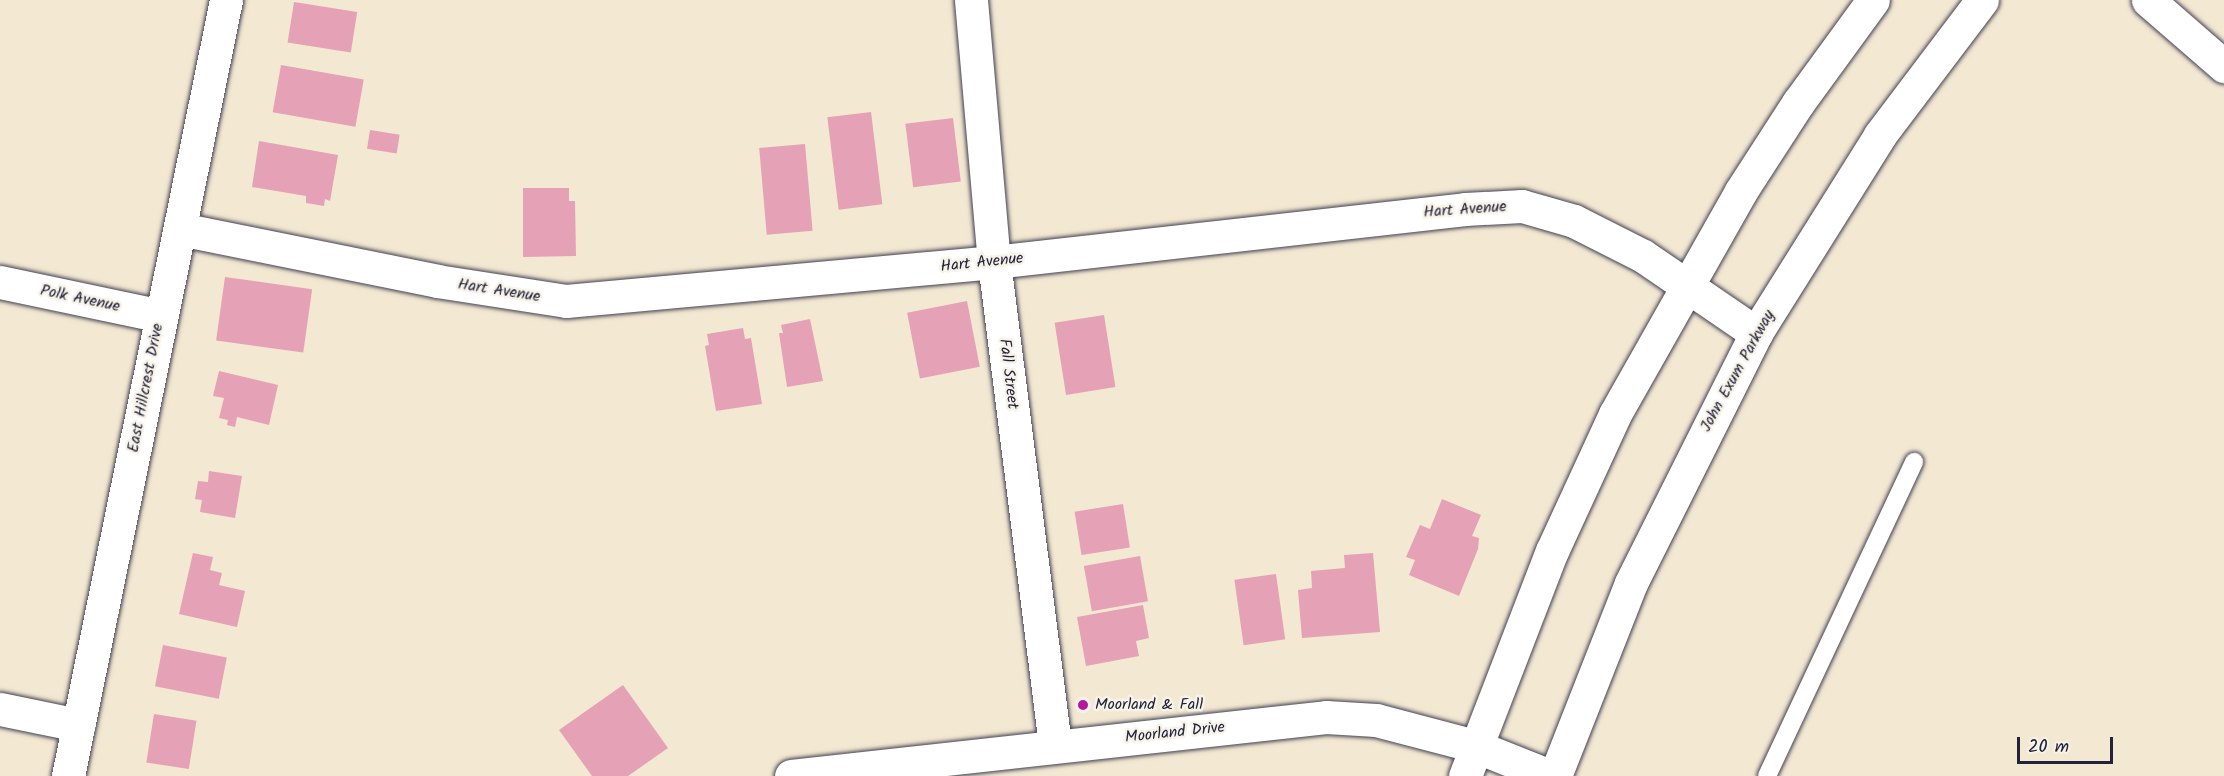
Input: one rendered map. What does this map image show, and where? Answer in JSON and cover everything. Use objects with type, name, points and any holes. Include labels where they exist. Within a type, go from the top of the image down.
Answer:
[{"type":"street","name":"East Hillcrest Drive","points":[[69,776],[226,0]]},
{"type":"street","name":"Fall Street","points":[[971,0],[994,262],[1055,746]]},
{"type":"street","points":[[1470,761],[1557,540],[1615,414],[1689,284],[1798,103],[1873,0]]},
{"type":"street","name":"John Exum Parkway","points":[[1555,776],[1631,583],[1756,333],[1880,135],[1982,0]]},
{"type":"street","points":[[2148,0],[2224,66]]},
{"type":"street","name":"Hart Avenue","points":[[180,229],[437,281],[566,301],[994,262],[1465,208],[1522,206],[1574,221],[1689,284],[1756,333]]},
{"type":"street","name":"Polk Avenue","points":[[0,282],[161,316]]},
{"type":"street","points":[[0,709],[78,725]]},
{"type":"street","name":"Moorland Drive","points":[[791,776],[1326,717],[1376,720],[1470,761],[1550,776]]},
{"type":"lane","points":[[1767,776],[1914,462]]},
{"type":"building","points":[[294,2],[357,12],[351,53],[288,42]]},
{"type":"building","points":[[281,65],[364,80],[355,127],[273,112]]},
{"type":"building","points":[[871,112],[882,204],[839,210],[827,117]]},
{"type":"building","points":[[953,118],[961,182],[913,187],[905,124]]},
{"type":"building","points":[[370,130],[400,135],[397,153],[367,149]]},
{"type":"building","points":[[259,141],[338,155],[330,201],[325,199],[324,206],[306,203],[306,196],[252,187]]},
{"type":"building","points":[[805,144],[813,231],[767,235],[759,148]]},
{"type":"building","points":[[523,188],[569,188],[569,201],[575,201],[576,256],[523,257]]},
{"type":"building","points":[[225,277],[312,289],[303,353],[216,340]]},
{"type":"building","points":[[967,301],[980,367],[920,378],[907,313]]},
{"type":"building","points":[[1104,315],[1115,387],[1066,395],[1055,323]]},
{"type":"building","points":[[810,319],[823,381],[787,387],[779,333],[783,333],[781,325]]},
{"type":"building","points":[[743,328],[745,339],[751,338],[762,404],[716,411],[705,346],[709,345],[707,334]]},
{"type":"building","points":[[219,371],[278,385],[269,425],[237,417],[235,427],[227,425],[228,420],[219,418],[224,398],[213,396]]},
{"type":"building","points":[[209,471],[242,476],[235,518],[200,512],[202,500],[195,499],[198,481],[208,482]]},
{"type":"building","points":[[1442,499],[1481,515],[1472,536],[1479,538],[1478,549],[1459,596],[1409,575],[1415,560],[1406,557],[1420,525],[1430,529]]},
{"type":"building","points":[[1123,504],[1130,547],[1081,555],[1075,512]]},
{"type":"building","points":[[193,553],[213,557],[210,570],[222,573],[219,585],[245,591],[237,627],[179,614]]},
{"type":"building","points":[[1373,553],[1380,632],[1302,638],[1298,590],[1312,588],[1311,571],[1345,568],[1344,555]]},
{"type":"building","points":[[1140,556],[1148,601],[1092,611],[1084,566]]},
{"type":"building","points":[[1276,574],[1285,639],[1244,645],[1234,580]]},
{"type":"building","points":[[1143,605],[1149,638],[1136,641],[1139,656],[1086,666],[1077,617]]},
{"type":"building","points":[[163,645],[227,657],[219,699],[155,686]]},
{"type":"building","points":[[623,685],[668,748],[628,776],[592,776],[559,730]]},
{"type":"building","points":[[154,714],[196,721],[189,769],[146,762]]},
{"type":"place","name":"Moorland & Fall","points":[[1083,705]]}]
